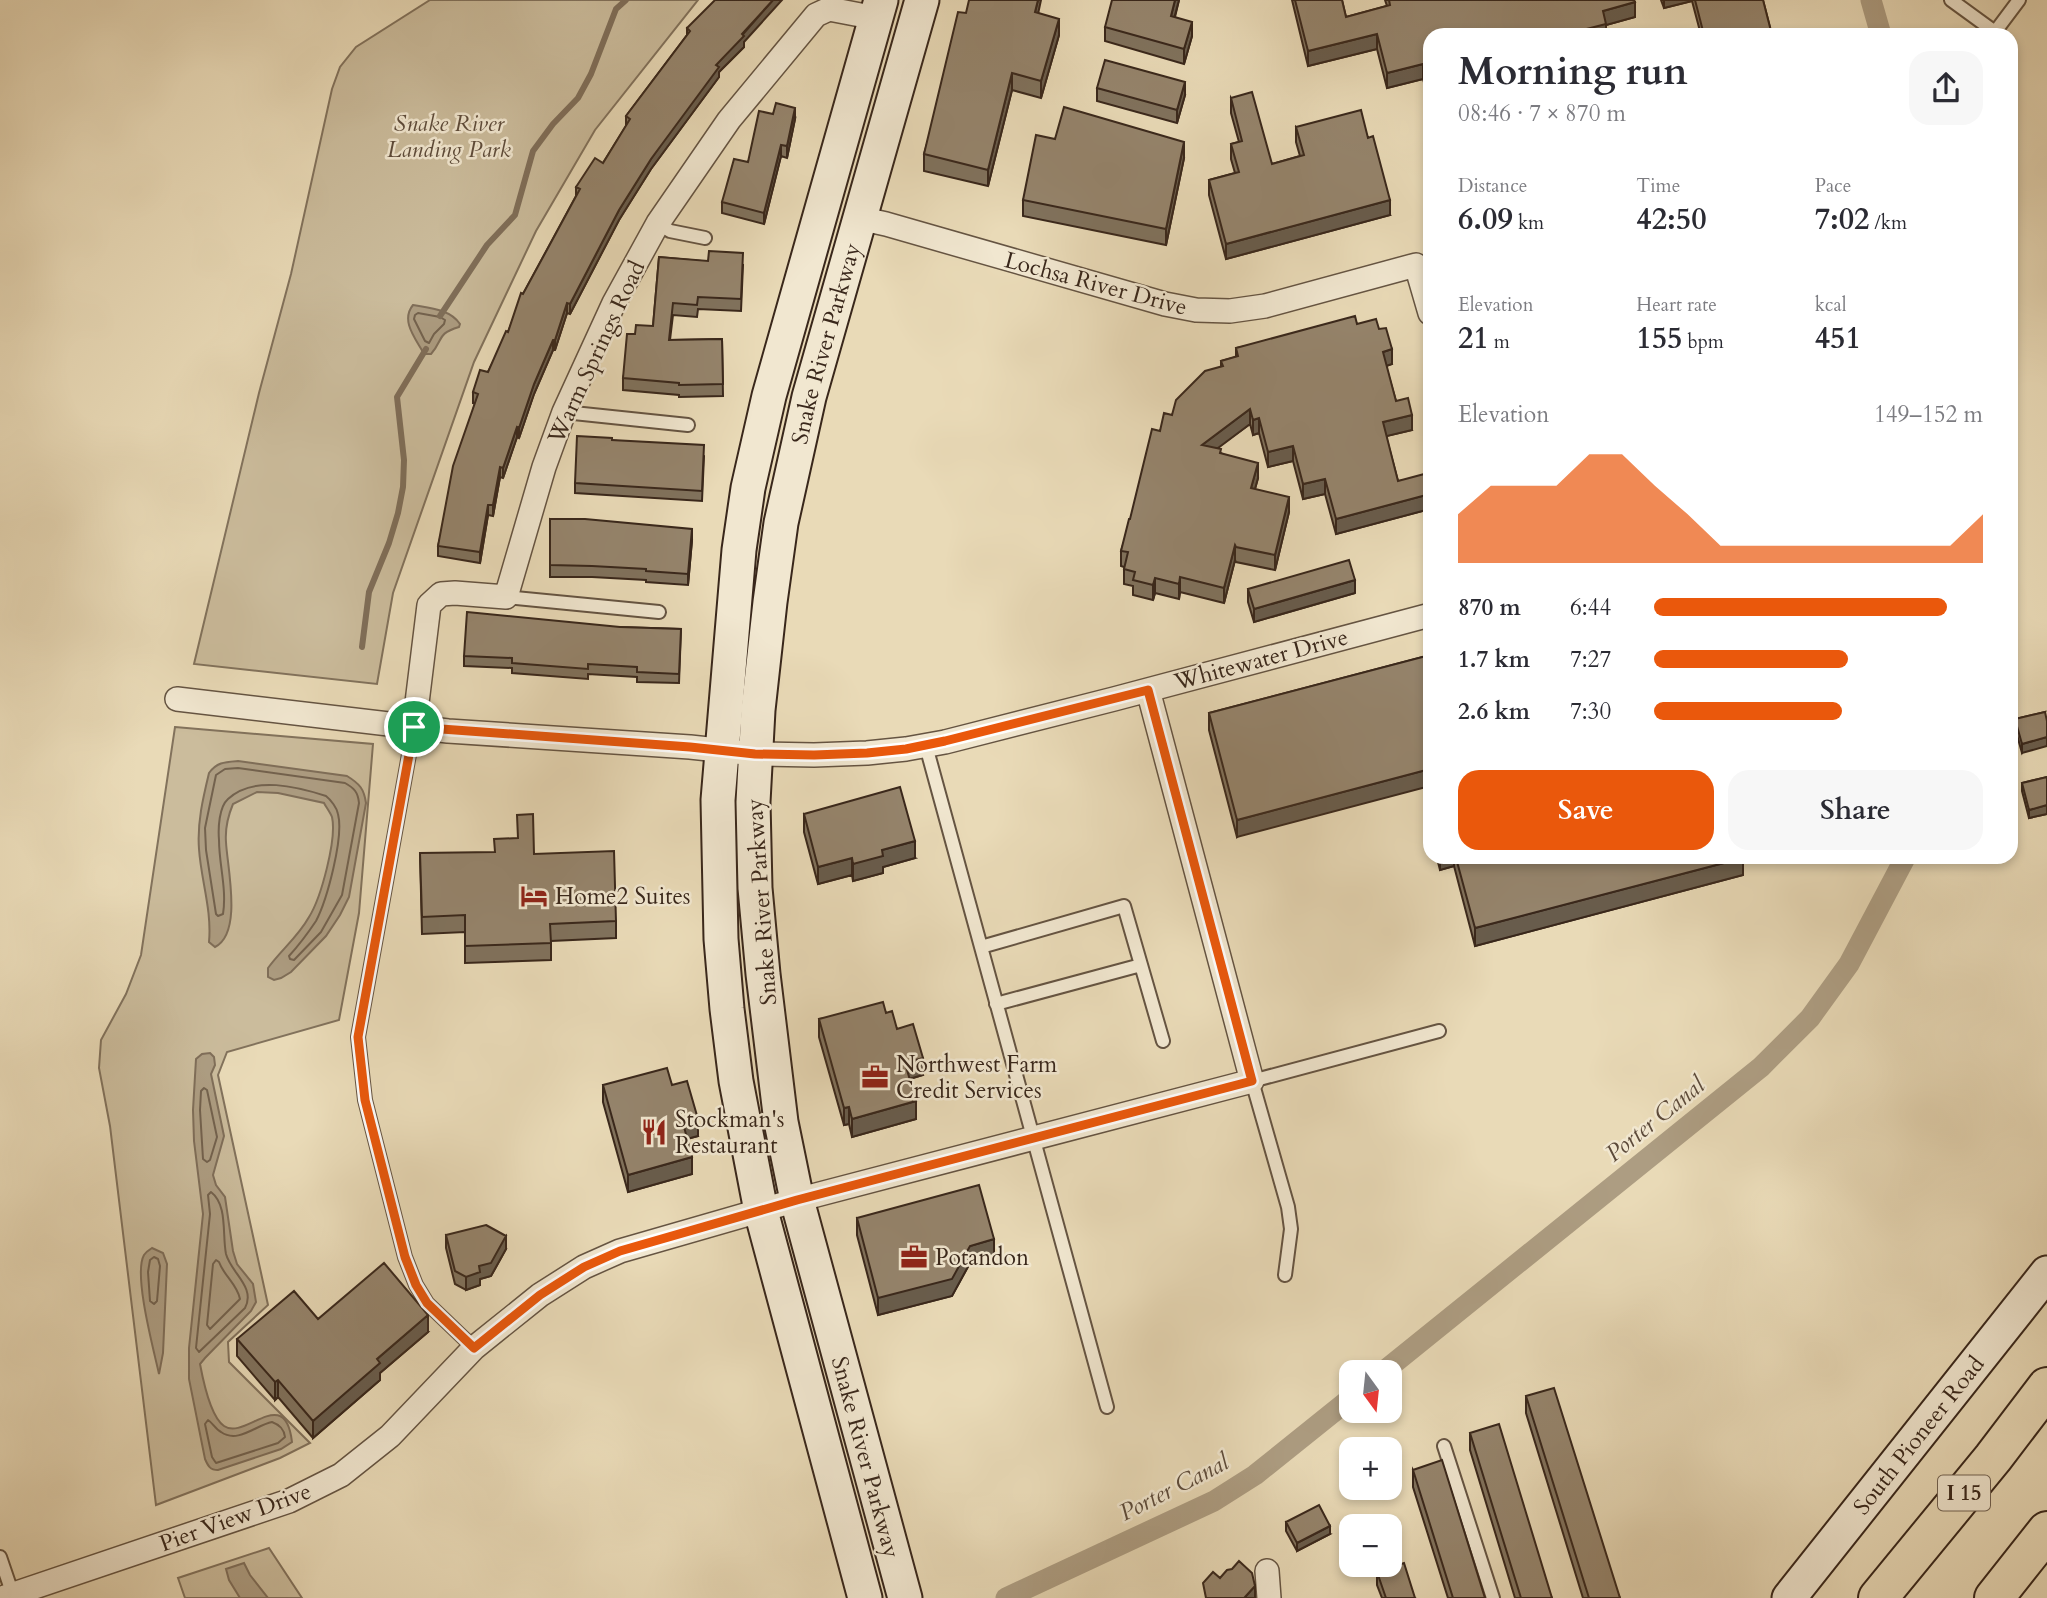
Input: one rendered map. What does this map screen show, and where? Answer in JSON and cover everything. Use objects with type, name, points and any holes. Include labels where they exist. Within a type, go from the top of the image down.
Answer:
[{"type":"highway","name":"I 15","points":[[1878,1598],[1993,1458],[2047,1387]]},
{"type":"highway","points":[[1994,1598],[2047,1531]]},
{"type":"street","name":"Snake River Parkway","points":[[905,1598],[797,1200],[781,1122],[755,888],[752,802],[768,615],[781,523],[809,397],[922,0]]},
{"type":"street","name":"Warm Springs Road","points":[[506,597],[544,467],[564,412],[614,303],[658,223],[729,120],[816,15],[829,9],[878,9]]},
{"type":"street","name":"Snake River Parkway","points":[[865,1598],[761,1211],[736,1081],[721,939],[718,800],[738,550],[748,488],[769,396],[878,9]]},
{"type":"street","name":"Lochsa River Drive","points":[[859,218],[1165,304],[1196,310],[1230,311],[1265,306],[1416,265],[1423,289]]},
{"type":"street","points":[[414,727],[429,605],[441,594],[506,597]]},
{"type":"street","name":"Whitewater Drive","points":[[177,699],[414,727],[755,754],[867,753],[926,746],[1423,617]]},
{"type":"street","points":[[1148,690],[1252,1081]]},
{"type":"street","name":"Pier View Drive","points":[[10,1597],[289,1501],[341,1475],[390,1436],[474,1348],[540,1295],[584,1267],[620,1251],[797,1200],[1252,1081]]},
{"type":"street","name":"South Pioneer Road","points":[[1789,1598],[2047,1273]]},
{"type":"street","points":[[1267,1571],[1269,1598]]},
{"type":"lane","points":[[1951,0],[1990,28]]},
{"type":"lane","points":[[1998,28],[2019,0]]},
{"type":"lane","points":[[658,223],[670,231],[705,238]]},
{"type":"lane","points":[[564,412],[688,425]]},
{"type":"lane","points":[[506,597],[659,612]]},
{"type":"lane","points":[[414,727],[358,1037],[365,1100],[405,1257],[416,1285],[427,1303],[474,1348]]},
{"type":"lane","points":[[926,746],[1107,1407]]},
{"type":"lane","points":[[981,947],[1124,906],[1163,1041]]},
{"type":"lane","points":[[996,1004],[1141,965]]},
{"type":"lane","points":[[1285,1275],[1291,1229],[1288,1207],[1252,1081],[1439,1031]]},
{"type":"lane","points":[[1444,1446],[1493,1598]]},
{"type":"lane","points":[[0,1557],[10,1597]]},
{"type":"green space","name":"Snake River Landing Park","points":[[430,0],[698,0],[595,130],[536,231],[474,362],[393,593],[377,684],[194,664],[259,393],[291,274],[332,89],[340,67],[356,47]]},
{"type":"green space","points":[[175,727],[373,744],[359,913],[339,1020],[227,1052],[218,1075],[268,1305],[228,1342],[229,1362],[310,1443],[280,1458],[156,1505],[110,1126],[99,1068],[101,1040],[126,994],[141,955]]},
{"type":"green space","points":[[269,1548],[302,1598],[185,1598],[178,1578]]},
{"type":"water","points":[[413,305],[445,312],[460,324],[443,335],[431,354],[424,354],[411,330],[408,317]]},
{"type":"water","points":[[238,761],[347,776],[361,787],[366,803],[349,897],[340,915],[326,936],[291,972],[274,980],[268,977],[268,968],[305,924],[314,908],[330,853],[332,817],[324,803],[278,793],[257,792],[233,804],[226,837],[231,914],[224,939],[215,947],[209,942],[209,918],[199,849],[200,820],[209,773],[225,762]]},
{"type":"water","points":[[210,1053],[214,1057],[215,1065],[211,1074],[224,1136],[213,1175],[216,1185],[225,1197],[237,1264],[253,1284],[256,1302],[251,1311],[200,1364],[201,1371],[211,1407],[224,1426],[233,1429],[243,1427],[273,1415],[281,1417],[288,1425],[292,1442],[281,1449],[218,1470],[210,1467],[205,1459],[189,1379],[189,1348],[203,1214],[194,1141],[196,1059],[202,1054]]},
{"type":"water","points":[[152,1248],[163,1253],[167,1264],[163,1353],[159,1374],[141,1278],[144,1255]]},
{"type":"water","points":[[244,1563],[268,1598],[240,1598],[226,1569]]},
{"type":"building","points":[[715,0],[773,0],[716,65],[719,67],[651,159],[619,210],[570,304],[567,303],[555,340],[534,384],[503,468],[500,467],[493,505],[488,505],[480,552],[438,546],[453,466],[478,394],[473,392],[480,370],[488,372],[506,331],[508,332],[521,293],[523,294],[580,189],[576,187],[595,158],[603,163],[630,119],[626,116],[690,31],[687,28]]},
{"type":"building","points":[[969,0],[1038,0],[1035,12],[1059,19],[1041,81],[1012,73],[988,170],[924,154],[958,12],[966,13]]},
{"type":"building","points":[[1112,0],[1175,0],[1171,16],[1192,22],[1184,49],[1105,27]]},
{"type":"building","points":[[1295,0],[1342,0],[1346,17],[1390,5],[1389,0],[1635,2],[1603,11],[1606,24],[1590,28],[1423,28],[1423,64],[1387,73],[1377,34],[1308,51]]},
{"type":"building","points":[[1695,0],[1763,0],[1770,28],[1702,28]]},
{"type":"building","points":[[1105,60],[1185,82],[1177,110],[1097,88]]},
{"type":"building","points":[[1252,92],[1272,164],[1304,155],[1296,127],[1361,110],[1368,138],[1373,136],[1390,200],[1226,244],[1209,180],[1239,172],[1231,144],[1242,141],[1231,98]]},
{"type":"building","points":[[776,103],[795,108],[787,146],[781,145],[764,213],[722,202],[734,159],[748,162],[759,111],[773,114]]},
{"type":"building","points":[[1064,107],[1184,142],[1166,229],[1023,200],[1036,135],[1055,139]]},
{"type":"building","points":[[709,251],[743,253],[741,299],[698,297],[697,305],[673,303],[669,340],[722,339],[723,384],[679,385],[623,378],[627,334],[635,334],[636,325],[653,326],[659,257],[708,261]]},
{"type":"building","points":[[1355,316],[1357,324],[1376,319],[1379,329],[1386,328],[1392,349],[1383,352],[1396,401],[1408,398],[1412,415],[1383,422],[1398,481],[1423,474],[1423,496],[1336,519],[1325,479],[1303,484],[1293,446],[1268,452],[1259,418],[1253,420],[1250,409],[1202,445],[1221,449],[1220,453],[1258,463],[1251,488],[1289,497],[1275,555],[1235,545],[1224,588],[1180,577],[1179,584],[1155,578],[1153,585],[1133,580],[1135,572],[1124,569],[1128,552],[1121,551],[1152,429],[1160,431],[1164,413],[1172,415],[1176,400],[1205,371],[1223,366],[1221,361],[1238,356],[1236,348]]},
{"type":"building","points":[[577,436],[704,445],[702,491],[575,483]]},
{"type":"building","points":[[550,519],[585,519],[692,529],[688,574],[646,569],[550,565]]},
{"type":"building","points":[[1349,560],[1355,580],[1254,609],[1248,589]]},
{"type":"building","points":[[467,612],[620,627],[681,629],[679,674],[637,672],[637,667],[588,664],[588,669],[512,663],[512,658],[464,656]]},
{"type":"building","points":[[1423,657],[1423,771],[1237,820],[1209,713]]},
{"type":"building","points":[[2045,712],[2047,737],[2022,744],[2018,718]]},
{"type":"building","points":[[2047,777],[2047,805],[2029,810],[2022,783]]},
{"type":"building","points":[[900,787],[915,841],[882,850],[883,856],[853,864],[852,858],[818,867],[804,814]]},
{"type":"building","points":[[533,814],[534,854],[614,851],[616,921],[550,924],[551,943],[465,946],[465,915],[422,917],[420,853],[495,852],[494,839],[518,838],[517,815]]},
{"type":"building","points":[[1458,864],[1720,864],[1475,928]]},
{"type":"building","points":[[883,1002],[886,1013],[892,1011],[897,1029],[913,1024],[923,1058],[905,1063],[916,1101],[852,1119],[849,1107],[844,1108],[819,1019]]},
{"type":"building","points":[[667,1068],[672,1085],[687,1081],[698,1119],[683,1123],[692,1157],[628,1175],[603,1085]]},
{"type":"building","points":[[979,1185],[994,1239],[970,1246],[952,1279],[878,1298],[857,1218]]},
{"type":"building","points":[[486,1225],[506,1236],[491,1263],[479,1266],[480,1272],[466,1277],[455,1271],[446,1235]]},
{"type":"building","points":[[384,1263],[428,1315],[377,1359],[380,1363],[313,1421],[278,1380],[275,1382],[237,1339],[294,1291],[318,1319]]},
{"type":"building","points":[[1554,1388],[1620,1598],[1589,1598],[1526,1396]]},
{"type":"building","points":[[1499,1424],[1552,1598],[1521,1598],[1470,1433]]},
{"type":"building","points":[[1442,1460],[1485,1598],[1453,1598],[1413,1470]]},
{"type":"building","points":[[1319,1505],[1330,1526],[1297,1543],[1286,1522]]},
{"type":"building","points":[[1239,1561],[1252,1573],[1255,1586],[1246,1598],[1206,1598],[1203,1583],[1213,1572],[1220,1578]]},
{"type":"building","points":[[1404,1563],[1415,1598],[1386,1598],[1379,1577],[1402,1577]]},
{"type":"waterway","points":[[440,316],[487,245],[515,215],[533,151],[553,124],[578,98],[591,74],[616,9],[626,0]]},
{"type":"waterway","name":"Porter Canal","points":[[1871,0],[1879,28]]},
{"type":"waterway","points":[[362,647],[369,592],[389,543],[403,487],[404,460],[397,397],[426,349]]},
{"type":"waterway","name":"Porter Canal","points":[[1398,1360],[1761,1067],[1810,1018],[1849,964],[1902,864]]},
{"type":"waterway","name":"Porter Canal","points":[[1006,1598],[1214,1501],[1255,1475],[1339,1408]]},
{"type":"place","name":"Home2 Suites","points":[[534,896]]},
{"type":"place","name":"Northwest Farm Credit Services","points":[[875,1077]]},
{"type":"place","name":"Stockman's Restaurant","points":[[654,1132]]},
{"type":"place","name":"Potandon","points":[[914,1257]]},
{"type":"route","points":[[1148,690],[1252,1081],[797,1200],[620,1251],[584,1267],[540,1295],[474,1348],[427,1303],[416,1285],[405,1257],[365,1100],[358,1037],[414,727],[755,754],[867,753],[945,741],[1148,690]]}]
